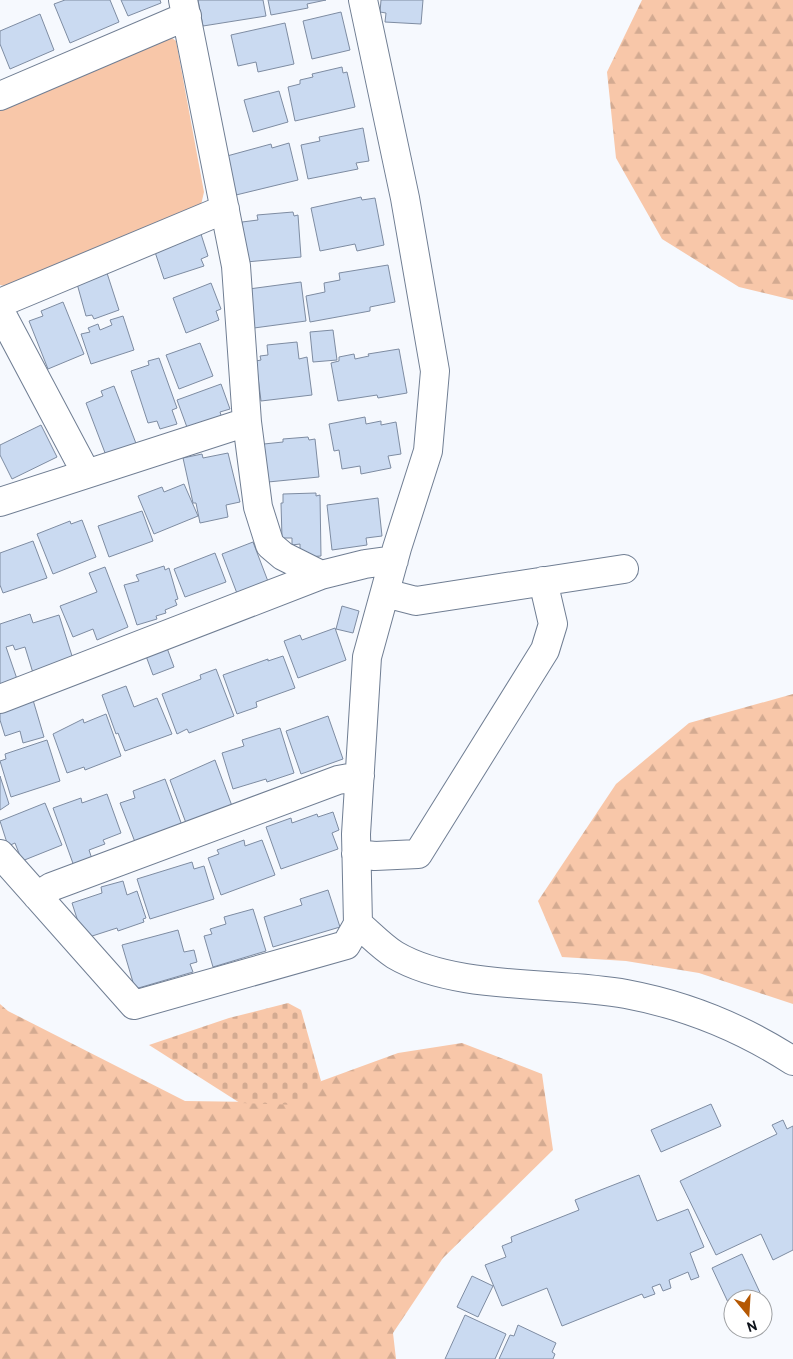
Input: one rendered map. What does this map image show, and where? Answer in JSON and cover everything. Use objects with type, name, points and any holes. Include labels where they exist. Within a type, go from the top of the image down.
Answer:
[{"type":"street","points":[[0,854],[134,1005],[346,945],[358,924],[356,854],[367,657],[394,560],[428,450],[435,371],[405,198],[363,0]]},
{"type":"street","points":[[0,96],[185,8],[236,266],[247,422],[258,507],[270,545],[283,556],[321,576]]},
{"type":"street","points":[[0,303],[225,209]]},
{"type":"street","points":[[0,311],[86,473]]},
{"type":"street","points":[[0,502],[247,422]]},
{"type":"street","points":[[0,699],[321,576],[365,564],[394,560]]},
{"type":"street","points":[[385,593],[416,601],[624,569]]},
{"type":"street","points":[[356,854],[375,856],[418,854],[545,650],[553,624],[543,581]]},
{"type":"street","points":[[37,896],[51,886],[338,780],[360,776]]},
{"type":"street","points":[[358,924],[395,955],[434,971],[480,979],[625,993],[707,1015],[793,1061]]},
{"type":"green space","points":[[642,0],[793,0],[793,300],[739,287],[662,239],[616,158],[607,72]]},
{"type":"green space","points":[[167,34],[176,41],[204,192],[201,205],[9,287],[0,285],[0,105]]},
{"type":"green space","points":[[793,694],[793,1004],[699,973],[626,961],[562,957],[538,901],[616,784],[689,723]]},
{"type":"green space","points":[[288,1003],[301,1010],[321,1081],[298,1105],[240,1103],[149,1045],[229,1018]]},
{"type":"green space","points":[[0,1004],[8,1011],[185,1101],[264,1102],[398,1053],[462,1043],[542,1074],[553,1150],[443,1258],[393,1333],[396,1359],[0,1359]]},
{"type":"building","points":[[65,0],[110,0],[119,22],[70,43],[54,4]]},
{"type":"building","points":[[121,0],[160,0],[161,3],[128,16]]},
{"type":"building","points":[[198,0],[263,0],[266,16],[203,26]]},
{"type":"building","points":[[268,0],[326,0],[307,4],[308,8],[271,15]]},
{"type":"building","points":[[381,0],[423,0],[421,24],[385,22],[386,13],[380,12]]},
{"type":"building","points":[[341,12],[350,50],[312,59],[303,21]]},
{"type":"building","points":[[40,14],[54,50],[10,69],[0,44],[0,31]]},
{"type":"building","points":[[285,23],[294,64],[258,72],[256,62],[238,66],[231,35]]},
{"type":"building","points":[[342,67],[343,73],[347,72],[355,107],[295,121],[288,87],[300,84],[300,80],[313,77],[312,74]]},
{"type":"building","points":[[279,91],[288,122],[253,132],[244,100]]},
{"type":"building","points":[[363,128],[369,161],[356,163],[358,169],[308,179],[301,145],[320,141],[319,137]]},
{"type":"building","points":[[289,143],[298,180],[236,195],[227,156],[271,144],[272,148]]},
{"type":"building","points":[[361,197],[362,200],[375,198],[384,245],[357,251],[355,244],[320,251],[311,208]]},
{"type":"building","points":[[293,212],[294,216],[298,215],[301,257],[246,262],[242,222],[258,220],[257,215]]},
{"type":"building","points":[[200,231],[208,256],[201,259],[204,266],[164,279],[154,249]]},
{"type":"building","points":[[388,265],[395,302],[370,307],[370,311],[310,322],[306,296],[325,292],[324,283],[340,280],[339,273]]},
{"type":"building","points":[[106,270],[119,310],[94,319],[92,315],[86,316],[76,280]]},
{"type":"building","points":[[301,282],[306,321],[254,328],[249,289]]},
{"type":"building","points":[[211,283],[221,309],[216,311],[219,320],[186,333],[173,298]]},
{"type":"building","points":[[63,302],[84,354],[48,369],[29,321],[43,316],[41,311]]},
{"type":"building","points":[[123,316],[134,350],[91,364],[81,334],[90,332],[88,328],[98,324],[100,330],[112,325],[110,320]]},
{"type":"building","points":[[333,330],[337,360],[313,362],[310,332]]},
{"type":"building","points":[[297,342],[299,359],[307,357],[312,395],[261,401],[256,361],[261,360],[260,356],[268,355],[267,345]]},
{"type":"building","points":[[200,343],[213,376],[179,389],[166,355]]},
{"type":"building","points":[[399,349],[407,393],[378,398],[377,395],[338,401],[331,363],[339,361],[339,357],[354,354],[355,359],[369,356],[368,354]]},
{"type":"building","points":[[159,358],[177,408],[172,410],[177,424],[160,429],[157,421],[148,423],[131,371],[149,365],[148,361]]},
{"type":"building","points":[[221,384],[230,409],[220,412],[222,418],[188,430],[177,400]]},
{"type":"building","points":[[114,386],[137,446],[107,458],[86,403],[103,396],[101,391]]},
{"type":"building","points":[[365,417],[366,424],[381,421],[381,425],[396,422],[401,454],[388,456],[391,468],[361,474],[360,466],[342,469],[339,450],[334,451],[329,424]]},
{"type":"building","points":[[41,425],[57,457],[12,479],[0,455],[0,445]]},
{"type":"building","points":[[308,437],[309,440],[315,439],[319,477],[268,482],[264,444],[283,442],[283,439]]},
{"type":"building","points":[[228,453],[240,502],[226,505],[228,517],[200,523],[196,503],[193,503],[183,458],[202,454],[203,458]]},
{"type":"building","points":[[184,484],[198,516],[154,534],[138,496],[162,487],[164,492]]},
{"type":"building","points":[[316,493],[316,496],[320,495],[321,556],[307,557],[307,552],[300,552],[300,544],[292,545],[292,538],[282,538],[281,503],[283,503],[283,494]]},
{"type":"building","points":[[378,498],[382,536],[366,538],[367,545],[332,550],[327,505]]},
{"type":"building","points":[[142,511],[153,541],[109,557],[98,526]]},
{"type":"building","points":[[82,520],[96,557],[53,574],[37,534],[70,521],[71,524]]},
{"type":"building","points":[[33,541],[47,578],[3,593],[0,585],[0,553]]},
{"type":"building","points":[[253,542],[269,584],[238,596],[222,554]]},
{"type":"building","points":[[215,553],[226,582],[185,597],[174,569]]},
{"type":"building","points":[[164,566],[165,570],[169,568],[178,599],[175,600],[177,605],[165,610],[166,613],[156,616],[157,619],[137,625],[124,585],[139,581],[136,575]]},
{"type":"building","points":[[105,567],[128,627],[97,640],[93,629],[73,637],[60,606],[97,592],[89,573]]},
{"type":"building","points":[[342,606],[359,611],[353,633],[336,629]]},
{"type":"building","points":[[30,614],[33,623],[59,615],[73,659],[33,673],[25,647],[15,650],[13,645],[6,647],[17,679],[0,685],[0,624]]},
{"type":"building","points":[[335,628],[346,660],[298,678],[284,641],[300,635],[302,640]]},
{"type":"building","points":[[167,648],[174,667],[153,675],[146,656]]},
{"type":"building","points":[[283,656],[295,688],[256,702],[257,707],[237,714],[223,675],[268,659],[268,661]]},
{"type":"building","points":[[216,669],[234,716],[189,733],[187,729],[177,734],[162,694],[201,679],[200,675]]},
{"type":"building","points":[[126,686],[134,707],[157,698],[172,734],[125,751],[118,733],[116,734],[102,695]]},
{"type":"building","points":[[33,700],[44,737],[23,743],[20,731],[5,736],[0,720],[0,710]]},
{"type":"building","points":[[106,714],[121,756],[85,770],[84,767],[67,773],[53,734],[83,719],[84,723]]},
{"type":"building","points":[[328,716],[343,759],[301,774],[286,731]]},
{"type":"building","points":[[280,728],[294,773],[267,782],[266,779],[233,789],[222,753],[244,746],[242,740]]},
{"type":"building","points":[[47,740],[60,781],[11,797],[0,761],[6,759],[5,754]]},
{"type":"building","points":[[215,760],[232,806],[186,823],[170,780]]},
{"type":"building","points":[[0,776],[9,804],[0,810]]},
{"type":"building","points":[[165,779],[183,828],[135,842],[120,803],[135,798],[133,791]]},
{"type":"building","points":[[107,794],[121,833],[103,840],[105,844],[89,850],[93,862],[75,869],[53,808],[81,798],[82,803]]},
{"type":"building","points":[[45,803],[62,845],[22,861],[15,843],[8,846],[0,821]]},
{"type":"building","points":[[333,812],[339,830],[332,833],[338,849],[281,869],[266,827],[291,818],[292,823],[317,814],[318,817]]},
{"type":"building","points":[[244,840],[245,846],[262,840],[275,875],[221,895],[208,858],[219,854],[217,850]]},
{"type":"building","points":[[192,862],[194,869],[204,866],[214,899],[150,919],[137,879]]},
{"type":"building","points":[[123,881],[127,895],[137,891],[146,918],[143,919],[144,922],[118,931],[117,928],[86,938],[81,931],[72,903],[102,893],[101,887]]},
{"type":"building","points":[[328,890],[340,927],[273,947],[264,917],[302,905],[300,899]]},
{"type":"building","points":[[253,909],[266,951],[213,967],[204,936],[212,934],[210,929],[226,924],[224,917]]},
{"type":"building","points":[[178,930],[184,952],[194,950],[197,962],[190,964],[193,972],[135,989],[122,945]]},
{"type":"building","points":[[711,1104],[721,1126],[661,1152],[651,1130]]},
{"type":"building","points":[[783,1120],[787,1129],[793,1126],[793,1250],[773,1260],[761,1234],[716,1255],[680,1181],[777,1134],[772,1125]]},
{"type":"building","points":[[639,1175],[657,1221],[688,1209],[704,1247],[690,1253],[699,1277],[691,1280],[688,1272],[669,1280],[671,1288],[663,1291],[660,1284],[652,1287],[655,1294],[644,1298],[642,1294],[562,1326],[547,1288],[502,1306],[485,1265],[506,1257],[502,1246],[512,1242],[511,1237],[579,1210],[575,1200]]},
{"type":"building","points":[[742,1254],[758,1289],[723,1289],[723,1292],[712,1268]]},
{"type":"building","points":[[472,1276],[493,1286],[478,1317],[457,1307]]},
{"type":"building","points":[[465,1315],[506,1334],[495,1359],[445,1359]]},
{"type":"building","points":[[518,1325],[556,1343],[552,1352],[555,1354],[553,1359],[499,1359],[510,1335],[514,1336]]}]
